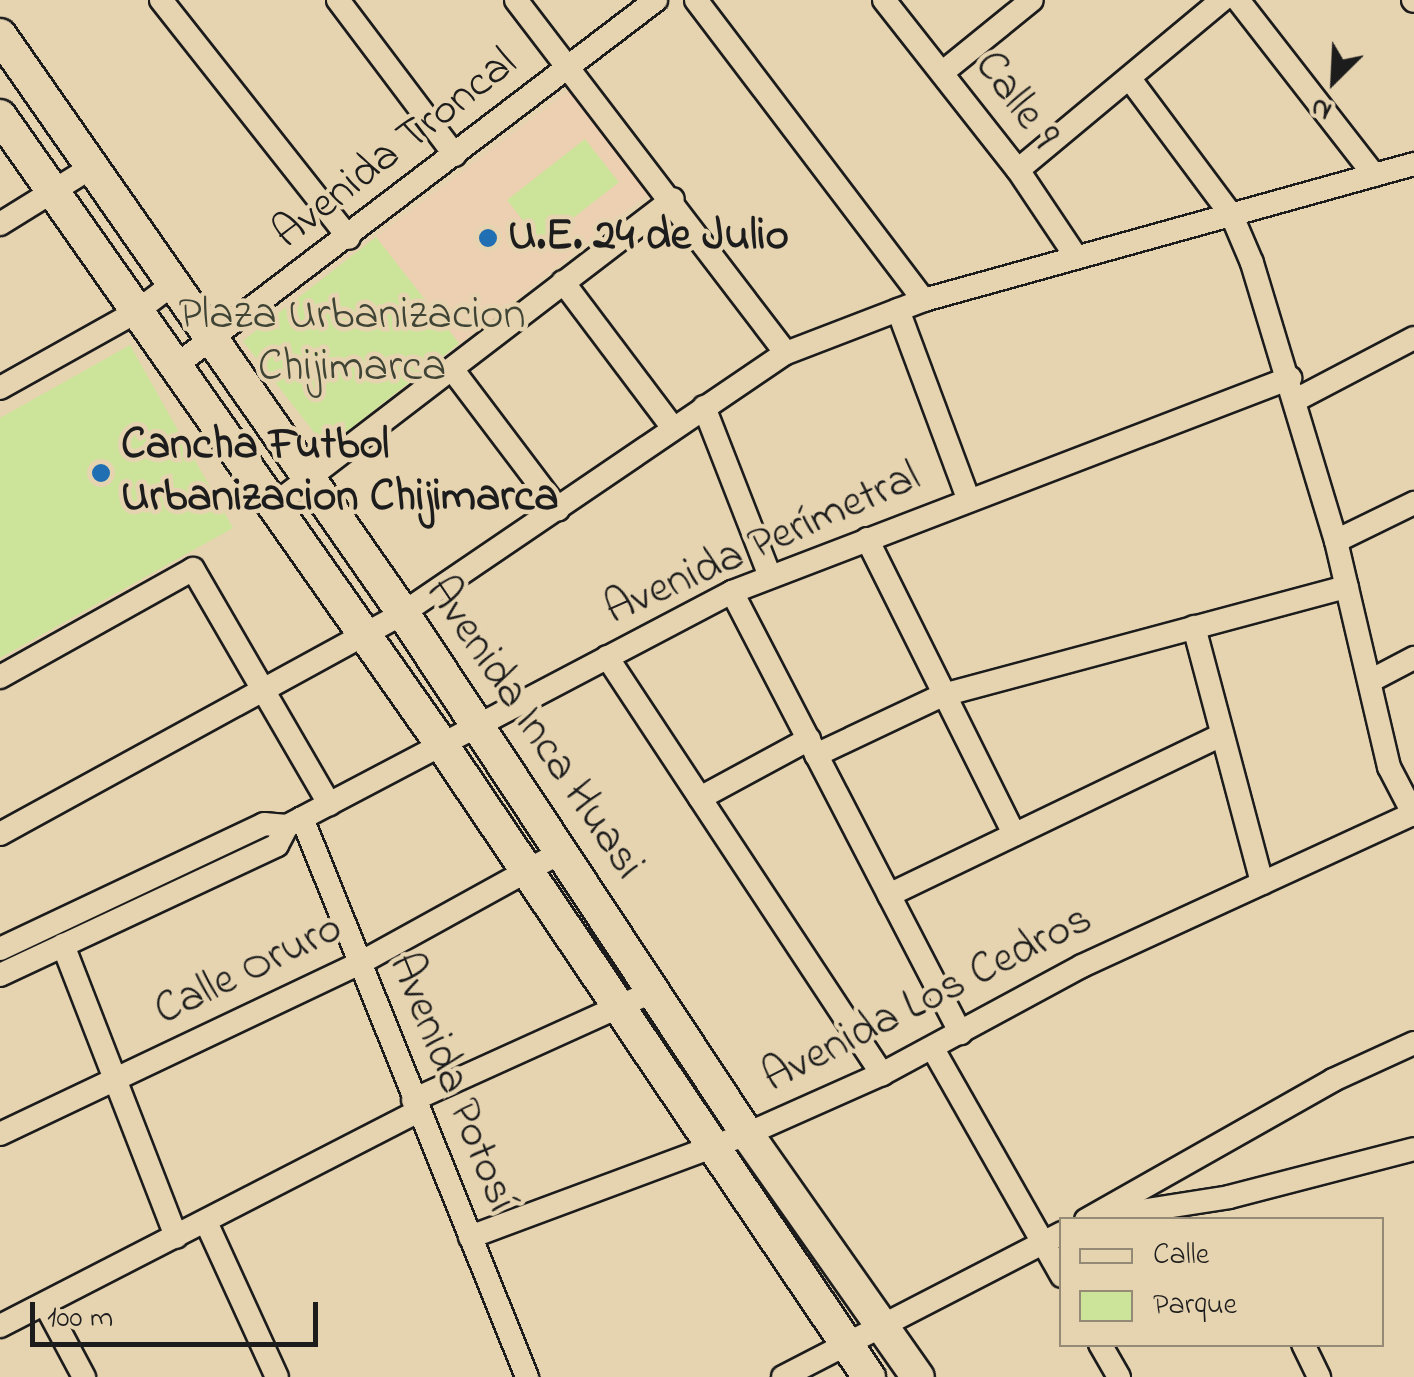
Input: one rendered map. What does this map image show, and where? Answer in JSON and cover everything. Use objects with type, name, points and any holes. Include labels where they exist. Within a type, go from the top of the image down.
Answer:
[{"type":"street","points":[[161,0],[349,238]]},
{"type":"street","points":[[338,0],[455,155]]},
{"type":"street","name":"Avenida Troncal","points":[[516,0],[673,198],[786,352]]},
{"type":"street","name":"Avenida Troncal","points":[[174,368],[656,0]]},
{"type":"street","points":[[696,0],[924,300]]},
{"type":"street","name":"Calle 9","points":[[884,0],[1018,170],[1075,255]]},
{"type":"street","points":[[944,72],[1032,0]]},
{"type":"street","points":[[1018,170],[1222,0]]},
{"type":"street","points":[[1238,0],[1374,175]]},
{"type":"street","name":"Avenida Inca Huasi","points":[[0,35],[403,613],[748,1134],[918,1377]]},
{"type":"street","points":[[1130,78],[1232,216],[1293,389],[1336,542],[1389,767],[1414,814]]},
{"type":"street","name":"Avenida Inca Huasi","points":[[0,116],[270,508],[442,745],[710,1148],[869,1377]]},
{"type":"street","points":[[0,834],[261,685],[403,613],[786,352],[924,300],[1414,164]]},
{"type":"street","points":[[0,224],[92,166]]},
{"type":"street","points":[[270,508],[309,482],[673,198]]},
{"type":"street","points":[[563,282],[674,428]]},
{"type":"street","points":[[0,388],[136,312],[174,283]]},
{"type":"street","points":[[898,310],[968,498]]},
{"type":"street","name":"Avenida Perímetral","points":[[294,822],[732,592],[968,498],[1293,389],[1414,338]]},
{"type":"street","points":[[452,369],[558,509]]},
{"type":"street","points":[[704,407],[770,576]]},
{"type":"street","points":[[1336,542],[1414,503]]},
{"type":"street","points":[[867,539],[1014,834]]},
{"type":"street","points":[[0,677],[193,569],[329,804]]},
{"type":"street","points":[[700,798],[943,695],[1346,588]]},
{"type":"street","points":[[732,592],[960,1033]]},
{"type":"street","points":[[1194,628],[1262,882]]},
{"type":"street","points":[[608,657],[882,1074]]},
{"type":"street","points":[[1370,681],[1414,658]]},
{"type":"street","points":[[889,894],[1220,736]]},
{"type":"street","name":"Avenida Los Cedros","points":[[470,1237],[748,1134],[882,1074],[1082,966],[1414,814]]},
{"type":"street","points":[[0,975],[278,845],[294,822]]},
{"type":"street","points":[[0,949],[264,824],[294,822]]},
{"type":"street","name":"Avenida Potosí","points":[[294,822],[360,963],[528,1377]]},
{"type":"street","name":"Calle Oruro","points":[[0,1134],[360,963],[561,852]]},
{"type":"street","points":[[63,944],[176,1237]]},
{"type":"street","points":[[0,1326],[206,1222],[416,1105],[620,1011],[653,991]]},
{"type":"street","points":[[1093,1217],[1333,1080],[1414,1043]]},
{"type":"street","points":[[932,1049],[1052,1238],[1059,1265]]},
{"type":"street","points":[[1106,1217],[1230,1196],[1414,1149]]},
{"type":"street","points":[[1230,1196],[1240,1217]]},
{"type":"street","points":[[206,1222],[277,1377]]},
{"type":"street","points":[[783,1377],[1052,1238]]},
{"type":"street","points":[[45,1304],[84,1377]]},
{"type":"street","points":[[1102,1347],[1118,1377]]},
{"type":"street","points":[[1304,1347],[1319,1377]]},
{"type":"shaded area","points":[[569,91],[581,94],[648,180],[648,194],[460,343],[376,237]]},
{"type":"green space","points":[[585,139],[619,182],[541,243],[507,200]]},
{"type":"green space","name":"Plaza Urbanizacion Chijimarca","points":[[376,237],[459,343],[326,447],[243,341]]},
{"type":"green space","name":"Cancha Futbol Urbanizacion Chijimarca","points":[[130,345],[233,528],[0,658],[0,418]]},
{"type":"place","name":"U.E. 24 de Julio","points":[[488,238]]},
{"type":"place","name":"Cancha Futbol Urbanizacion Chijimarca","points":[[101,473]]}]
